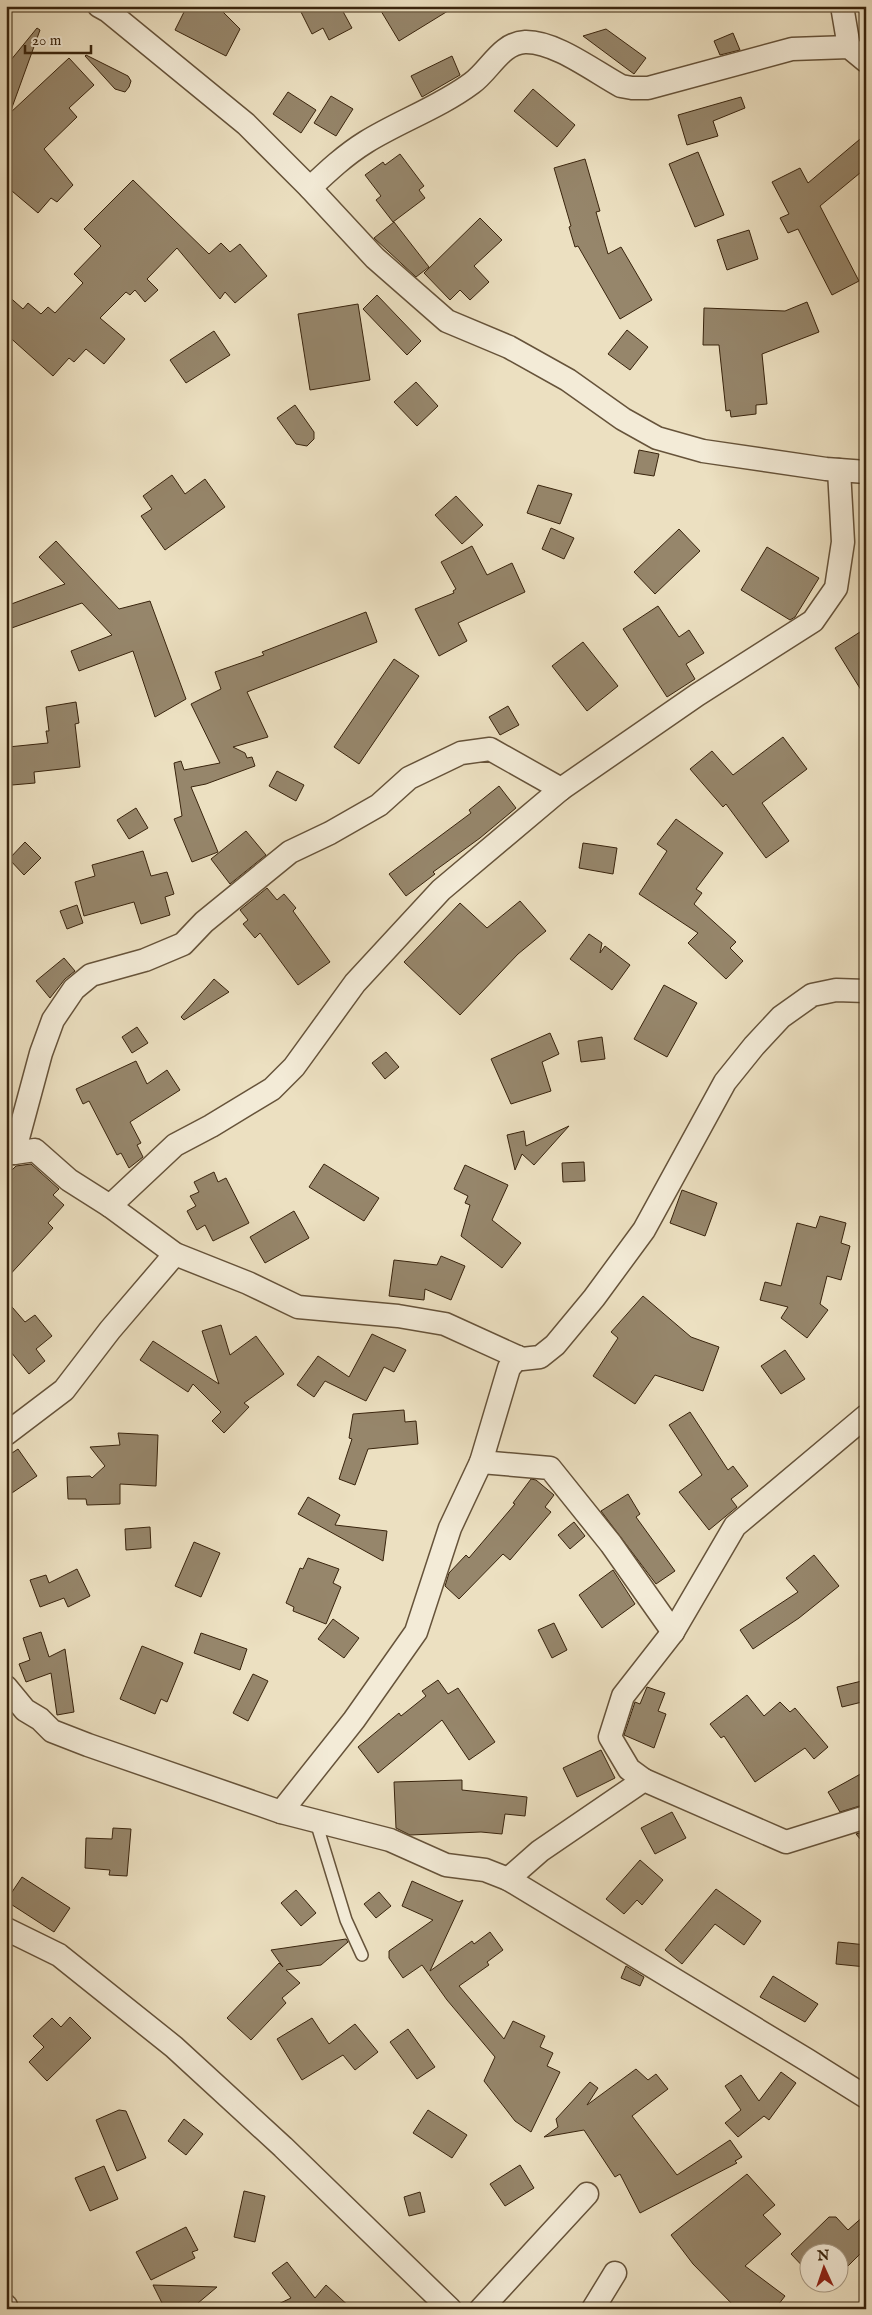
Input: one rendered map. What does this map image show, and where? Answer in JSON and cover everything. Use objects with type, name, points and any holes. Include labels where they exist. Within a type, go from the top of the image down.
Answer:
[{"type":"street","points":[[310,188],[335,164],[366,143],[463,90],[478,78],[503,51],[513,44],[536,42],[551,46],[621,86],[648,88],[792,49],[858,54],[842,6]]},
{"type":"street","points":[[106,8],[246,124],[310,188],[375,258],[447,320],[509,347],[568,380],[623,419],[657,438],[703,451],[866,472]]},
{"type":"street","points":[[110,1206],[175,1145],[211,1126],[272,1089],[294,1067],[355,983],[441,890],[561,789],[813,620],[836,588],[842,542],[839,470]]},
{"type":"street","points":[[561,789],[490,749],[461,753],[409,778],[379,805],[330,833],[290,852],[204,922],[183,944],[145,960],[90,975],[74,989],[54,1020],[41,1053],[10,1151],[35,1150],[69,1180],[110,1206],[174,1254],[248,1282],[298,1307],[398,1316],[445,1324],[522,1359],[540,1357],[555,1345],[594,1298],[644,1230],[725,1082],[754,1046],[782,1017],[812,995],[836,990],[866,991]]},
{"type":"street","points":[[6,1434],[64,1390],[110,1330],[174,1254]]},
{"type":"street","points":[[281,1812],[354,1720],[416,1632],[450,1528],[480,1462],[509,1368],[518,1357]]},
{"type":"street","points":[[866,1416],[735,1526],[674,1632],[623,1696],[610,1737],[629,1768],[644,1780],[786,1842],[866,1817]]},
{"type":"street","points":[[480,1462],[550,1468],[611,1544],[674,1632]]},
{"type":"street","points":[[6,1687],[25,1710],[40,1719],[52,1731],[281,1812],[390,1840],[446,1865],[485,1870],[508,1879],[807,2060],[866,2098]]},
{"type":"street","points":[[508,1879],[540,1851],[644,1780]]},
{"type":"street","points":[[6,1929],[58,1955],[174,2048],[282,2147],[450,2309]]},
{"type":"street","points":[[481,2309],[587,2194]]},
{"type":"street","points":[[593,2309],[614,2273]]},
{"type":"lane","points":[[316,1822],[346,1920],[362,1955]]},
{"type":"building","points":[[187,6],[217,6],[240,29],[226,56],[175,30]]},
{"type":"building","points":[[298,6],[340,6],[352,28],[329,40],[323,28],[312,34]]},
{"type":"building","points":[[378,6],[456,6],[399,41]]},
{"type":"building","points":[[37,28],[40,30],[10,113],[69,58],[94,85],[69,108],[77,117],[44,149],[73,185],[57,202],[51,198],[38,213],[6,186],[6,66]]},
{"type":"building","points":[[606,29],[646,58],[634,74],[583,36]]},
{"type":"building","points":[[733,33],[740,50],[720,55],[714,41]]},
{"type":"building","points":[[86,55],[128,76],[131,81],[125,92],[115,89]]},
{"type":"building","points":[[452,56],[460,75],[422,97],[411,76]]},
{"type":"building","points":[[533,89],[575,125],[557,147],[514,111]]},
{"type":"building","points":[[288,92],[316,110],[301,133],[273,114]]},
{"type":"building","points":[[331,96],[353,109],[336,136],[314,123]]},
{"type":"building","points":[[741,97],[745,108],[713,121],[718,136],[687,145],[678,115]]},
{"type":"building","points":[[866,134],[866,168],[820,206],[859,281],[832,295],[798,229],[788,233],[780,218],[789,214],[772,182],[800,168],[808,183]]},
{"type":"building","points":[[698,152],[724,215],[695,227],[669,164]]},
{"type":"building","points":[[400,154],[424,186],[419,190],[425,198],[393,222],[376,200],[381,196],[365,175],[383,162],[385,165]]},
{"type":"building","points":[[585,159],[600,211],[596,212],[608,254],[621,247],[652,300],[620,319],[578,246],[575,247],[569,227],[571,226],[554,168]]},
{"type":"building","points":[[133,180],[209,254],[221,243],[230,252],[240,244],[267,276],[235,303],[225,292],[220,299],[177,248],[147,279],[158,290],[145,302],[135,290],[130,295],[126,292],[100,318],[125,339],[104,364],[86,349],[74,362],[69,358],[53,376],[6,334],[6,294],[23,309],[28,303],[41,314],[48,307],[55,313],[83,283],[74,274],[101,246],[84,229]]},
{"type":"building","points":[[480,218],[502,240],[474,266],[489,282],[470,300],[460,290],[450,300],[424,273]]},
{"type":"building","points":[[394,222],[429,267],[416,277],[374,238]]},
{"type":"building","points":[[749,230],[758,259],[727,270],[717,240]]},
{"type":"building","points":[[377,295],[421,341],[407,355],[363,309]]},
{"type":"building","points":[[807,302],[819,332],[762,354],[767,404],[756,405],[756,414],[731,417],[730,410],[726,411],[719,345],[703,345],[704,308],[785,311]]},
{"type":"building","points":[[358,304],[370,380],[310,390],[298,314]]},
{"type":"building","points":[[627,330],[648,347],[630,370],[608,354]]},
{"type":"building","points":[[214,331],[230,355],[186,383],[170,360]]},
{"type":"building","points":[[416,382],[438,406],[417,426],[394,402]]},
{"type":"building","points":[[295,405],[314,432],[314,439],[307,446],[296,444],[277,418]]},
{"type":"building","points":[[639,450],[659,454],[654,476],[634,473]]},
{"type":"building","points":[[172,475],[185,494],[205,479],[225,507],[165,550],[141,516],[152,509],[143,496]]},
{"type":"building","points":[[538,485],[572,494],[560,524],[527,513]]},
{"type":"building","points":[[456,496],[483,525],[462,544],[435,515]]},
{"type":"building","points":[[551,528],[574,538],[564,559],[542,549]]},
{"type":"building","points":[[679,529],[700,551],[655,594],[634,572]]},
{"type":"building","points":[[56,541],[119,609],[150,601],[186,699],[155,717],[133,651],[79,671],[71,651],[112,635],[82,603],[6,630],[6,606],[65,584],[39,557]]},
{"type":"building","points":[[472,546],[487,575],[512,563],[525,592],[458,623],[467,641],[439,656],[415,609],[454,593],[453,591],[456,589],[441,562]]},
{"type":"building","points":[[767,547],[819,578],[795,617],[790,620],[741,590]]},
{"type":"building","points":[[658,606],[679,637],[689,630],[704,653],[686,664],[695,679],[667,697],[623,629]]},
{"type":"building","points":[[366,612],[377,642],[247,692],[268,737],[233,747],[245,753],[247,758],[252,757],[255,766],[206,784],[191,787],[218,852],[192,862],[174,819],[182,816],[174,763],[181,761],[184,770],[220,763],[191,704],[221,689],[215,672],[264,655],[262,652]]},
{"type":"building","points":[[860,632],[866,642],[866,698],[835,648]]},
{"type":"building","points":[[583,642],[618,686],[587,711],[552,666]]},
{"type":"building","points":[[394,659],[419,676],[359,764],[334,747]]},
{"type":"building","points":[[76,702],[79,723],[75,724],[80,767],[34,772],[35,783],[12,785],[8,747],[48,743],[46,731],[49,731],[46,707]]},
{"type":"building","points":[[508,706],[519,725],[500,735],[489,717]]},
{"type":"building","points":[[783,737],[807,769],[762,803],[789,841],[766,858],[726,804],[723,807],[690,769],[712,751],[733,775]]},
{"type":"building","points":[[277,771],[304,785],[296,801],[269,786]]},
{"type":"building","points":[[499,786],[516,808],[480,838],[433,872],[435,874],[406,896],[389,874],[471,813],[469,810]]},
{"type":"building","points":[[136,808],[148,828],[129,839],[117,820]]},
{"type":"building","points":[[676,819],[723,853],[696,889],[702,893],[694,904],[736,942],[730,948],[743,961],[726,979],[688,943],[698,933],[639,894],[667,851],[657,844]]},
{"type":"building","points":[[246,831],[266,855],[230,884],[211,859]]},
{"type":"building","points":[[25,842],[41,858],[24,875],[9,859]]},
{"type":"building","points":[[583,843],[617,848],[613,874],[579,868]]},
{"type":"building","points":[[143,851],[151,876],[167,872],[174,894],[165,897],[170,915],[141,924],[134,902],[84,916],[75,882],[95,876],[92,865]]},
{"type":"building","points":[[267,888],[277,900],[284,894],[296,908],[293,911],[330,962],[298,985],[260,933],[255,938],[243,924],[248,920],[240,910]]},
{"type":"building","points":[[520,901],[546,931],[518,954],[460,1015],[404,962],[460,903],[487,928]]},
{"type":"building","points":[[77,905],[83,923],[67,929],[60,911]]},
{"type":"building","points":[[589,934],[602,943],[600,953],[605,946],[630,965],[612,990],[570,959]]},
{"type":"building","points":[[64,958],[75,971],[65,979],[50,998],[36,981]]},
{"type":"building","points":[[214,979],[229,992],[184,1020],[181,1017]]},
{"type":"building","points":[[664,985],[697,1003],[667,1057],[634,1039]]},
{"type":"building","points":[[137,1027],[148,1043],[132,1053],[122,1037]]},
{"type":"building","points":[[550,1033],[559,1054],[542,1062],[551,1091],[511,1104],[491,1059]]},
{"type":"building","points":[[602,1037],[605,1059],[581,1062],[578,1041]]},
{"type":"building","points":[[386,1052],[399,1067],[385,1079],[372,1063]]},
{"type":"building","points":[[136,1061],[147,1084],[167,1070],[180,1090],[130,1122],[141,1143],[137,1145],[143,1157],[129,1168],[121,1153],[117,1155],[89,1101],[83,1104],[76,1089]]},
{"type":"building","points":[[569,1126],[534,1165],[522,1154],[515,1170],[507,1135],[524,1131],[526,1146]]},
{"type":"building","points":[[584,1162],[585,1181],[563,1182],[562,1163]]},
{"type":"building","points":[[31,1164],[59,1189],[53,1195],[64,1205],[48,1223],[53,1228],[6,1279],[6,1176],[16,1166]]},
{"type":"building","points":[[324,1164],[379,1198],[364,1221],[309,1187]]},
{"type":"building","points":[[465,1165],[508,1185],[492,1220],[521,1243],[502,1268],[461,1236],[470,1205],[465,1203],[468,1196],[454,1189]]},
{"type":"building","points":[[214,1172],[218,1182],[226,1178],[249,1223],[213,1241],[205,1225],[197,1230],[187,1211],[196,1206],[190,1196],[199,1192],[194,1182]]},
{"type":"building","points":[[682,1190],[717,1203],[705,1236],[670,1223]]},
{"type":"building","points":[[294,1211],[309,1238],[265,1263],[250,1237]]},
{"type":"building","points":[[820,1216],[846,1223],[841,1243],[850,1246],[841,1280],[827,1276],[820,1304],[828,1310],[807,1338],[781,1318],[788,1307],[760,1300],[765,1282],[781,1286],[797,1223],[816,1228]]},
{"type":"building","points":[[441,1256],[465,1266],[451,1300],[425,1289],[424,1300],[389,1296],[394,1260],[437,1265]]},
{"type":"building","points":[[643,1296],[691,1337],[719,1347],[703,1391],[655,1375],[635,1404],[593,1376],[618,1338],[611,1332]]},
{"type":"building","points":[[6,1300],[25,1322],[35,1315],[52,1336],[36,1349],[45,1361],[29,1374],[6,1346]]},
{"type":"building","points":[[221,1325],[230,1355],[256,1336],[284,1374],[244,1403],[249,1407],[224,1433],[212,1421],[221,1412],[193,1384],[188,1392],[140,1360],[153,1341],[219,1384],[202,1331]]},
{"type":"building","points":[[372,1334],[406,1350],[394,1372],[384,1367],[366,1401],[325,1381],[314,1397],[297,1385],[318,1356],[349,1377]]},
{"type":"building","points":[[785,1350],[805,1379],[781,1394],[761,1366]]},
{"type":"building","points":[[404,1410],[405,1422],[416,1421],[418,1444],[368,1449],[355,1485],[339,1479],[352,1439],[349,1438],[353,1414]]},
{"type":"building","points":[[690,1412],[728,1470],[733,1466],[748,1486],[731,1499],[737,1507],[709,1530],[679,1492],[702,1475],[669,1425]]},
{"type":"building","points":[[118,1433],[158,1435],[156,1486],[120,1484],[120,1504],[87,1505],[86,1499],[68,1499],[67,1477],[90,1476],[92,1478],[105,1466],[90,1447],[120,1445]]},
{"type":"building","points":[[18,1449],[37,1476],[6,1497],[6,1457]]},
{"type":"building","points":[[531,1479],[536,1480],[554,1495],[545,1507],[551,1512],[510,1560],[503,1554],[459,1599],[445,1586],[449,1573],[466,1555],[469,1558],[515,1504],[513,1503]]},
{"type":"building","points":[[628,1494],[640,1514],[636,1517],[675,1571],[656,1584],[601,1511]]},
{"type":"building","points":[[308,1497],[340,1515],[335,1525],[387,1531],[383,1561],[298,1514]]},
{"type":"building","points":[[574,1522],[585,1536],[570,1549],[558,1535]]},
{"type":"building","points":[[150,1527],[151,1548],[126,1550],[125,1529]]},
{"type":"building","points":[[194,1542],[220,1553],[201,1597],[175,1586]]},
{"type":"building","points":[[814,1555],[839,1586],[799,1618],[753,1649],[740,1630],[798,1592],[786,1578]]},
{"type":"building","points":[[308,1558],[339,1569],[333,1583],[341,1587],[326,1624],[293,1611],[294,1607],[286,1603],[300,1568],[303,1569]]},
{"type":"building","points":[[77,1569],[90,1596],[68,1607],[64,1598],[40,1607],[30,1580],[46,1575],[49,1583]]},
{"type":"building","points":[[613,1570],[635,1604],[602,1628],[579,1595]]},
{"type":"building","points":[[333,1619],[359,1638],[344,1658],[318,1639]]},
{"type":"building","points":[[554,1623],[567,1650],[552,1658],[538,1630]]},
{"type":"building","points":[[41,1632],[49,1657],[65,1649],[74,1712],[57,1715],[51,1673],[26,1682],[19,1664],[30,1660],[23,1638]]},
{"type":"building","points":[[201,1633],[247,1649],[240,1670],[194,1653]]},
{"type":"building","points":[[142,1646],[183,1663],[167,1702],[161,1699],[155,1714],[120,1699]]},
{"type":"building","points":[[253,1674],[268,1681],[248,1721],[233,1713]]},
{"type":"building","points":[[438,1680],[448,1694],[458,1688],[495,1742],[469,1760],[442,1720],[378,1773],[358,1747],[399,1713],[401,1716],[426,1696],[422,1691]]},
{"type":"building","points":[[866,1680],[866,1701],[842,1707],[837,1687]]},
{"type":"building","points":[[647,1687],[665,1693],[658,1711],[666,1714],[654,1748],[624,1735],[635,1702],[640,1704]]},
{"type":"building","points":[[747,1695],[764,1716],[780,1702],[790,1712],[795,1708],[828,1747],[814,1759],[805,1748],[755,1782],[724,1736],[721,1738],[710,1724]]},
{"type":"building","points":[[601,1750],[615,1778],[577,1797],[563,1768]]},
{"type":"building","points":[[866,1771],[866,1804],[840,1812],[828,1792]]},
{"type":"building","points":[[462,1780],[462,1790],[527,1797],[525,1816],[505,1814],[502,1834],[481,1832],[410,1835],[396,1828],[394,1782]]},
{"type":"building","points":[[672,1812],[686,1838],[655,1854],[641,1828]]},
{"type":"building","points":[[113,1828],[131,1829],[127,1876],[109,1875],[110,1870],[85,1868],[86,1838],[112,1839]]},
{"type":"building","points":[[866,1831],[866,1846],[856,1834]]},
{"type":"building","points":[[640,1860],[663,1880],[642,1905],[637,1900],[624,1914],[606,1899]]},
{"type":"building","points":[[22,1877],[70,1908],[54,1932],[6,1901]]},
{"type":"building","points":[[412,1881],[459,1902],[463,1900],[430,1971],[472,1941],[474,1944],[490,1932],[503,1950],[487,1962],[489,1965],[459,1986],[504,2039],[513,2021],[545,2036],[540,2047],[553,2053],[547,2066],[560,2072],[531,2132],[515,2121],[484,2081],[495,2057],[447,2000],[422,1965],[403,1978],[389,1958],[389,1951],[433,1920],[402,1906]]},
{"type":"building","points":[[716,1889],[761,1921],[744,1945],[715,1924],[682,1964],[665,1950]]},
{"type":"building","points":[[296,1890],[316,1913],[301,1926],[281,1903]]},
{"type":"building","points":[[379,1892],[391,1906],[376,1918],[364,1904]]},
{"type":"building","points":[[346,1939],[348,1942],[321,1965],[286,1970],[300,1983],[282,1998],[286,2003],[251,2040],[227,2018],[279,1963],[283,1967],[271,1950]]},
{"type":"building","points":[[838,1942],[866,1945],[866,1967],[836,1964]]},
{"type":"building","points":[[626,1966],[644,1977],[640,1986],[621,1978]]},
{"type":"building","points":[[773,1976],[818,2004],[805,2022],[760,1997]]},
{"type":"building","points":[[70,2017],[91,2038],[47,2081],[29,2062],[44,2047],[33,2036],[52,2018],[61,2027]]},
{"type":"building","points":[[312,2018],[329,2044],[355,2024],[378,2052],[355,2070],[343,2055],[302,2080],[277,2039]]},
{"type":"building","points":[[408,2029],[435,2067],[417,2079],[390,2042]]},
{"type":"building","points":[[636,2069],[648,2080],[656,2074],[668,2089],[632,2116],[677,2175],[730,2140],[742,2157],[735,2161],[737,2163],[640,2213],[620,2174],[615,2177],[584,2130],[544,2137],[558,2127],[556,2119],[590,2082],[598,2088],[587,2105]]},
{"type":"building","points":[[781,2072],[796,2083],[769,2120],[764,2116],[738,2137],[725,2123],[741,2110],[725,2086],[741,2075],[759,2101]]},
{"type":"building","points":[[119,2110],[126,2111],[146,2158],[117,2171],[96,2120]]},
{"type":"building","points":[[428,2110],[467,2135],[452,2158],[413,2133]]},
{"type":"building","points":[[184,2119],[203,2134],[186,2155],[168,2141]]},
{"type":"building","points":[[520,2165],[534,2188],[505,2206],[490,2184]]},
{"type":"building","points":[[104,2166],[118,2199],[90,2211],[75,2178]]},
{"type":"building","points":[[747,2174],[775,2205],[763,2215],[781,2234],[745,2266],[785,2296],[775,2309],[737,2309],[693,2264],[671,2235]]},
{"type":"building","points":[[244,2191],[265,2196],[255,2242],[234,2237]]},
{"type":"building","points":[[420,2192],[425,2212],[409,2216],[404,2197]]},
{"type":"building","points":[[866,2214],[866,2248],[850,2264],[850,2242],[803,2242],[829,2217],[836,2217],[848,2230]]},
{"type":"building","points":[[186,2227],[198,2250],[192,2252],[195,2258],[151,2280],[136,2252]]},
{"type":"building","points":[[800,2245],[800,2263],[791,2254]]},
{"type":"building","points":[[287,2262],[315,2298],[326,2285],[352,2309],[268,2309],[291,2298],[272,2273]]},
{"type":"building","points":[[153,2285],[217,2287],[191,2309],[165,2309]]}]
